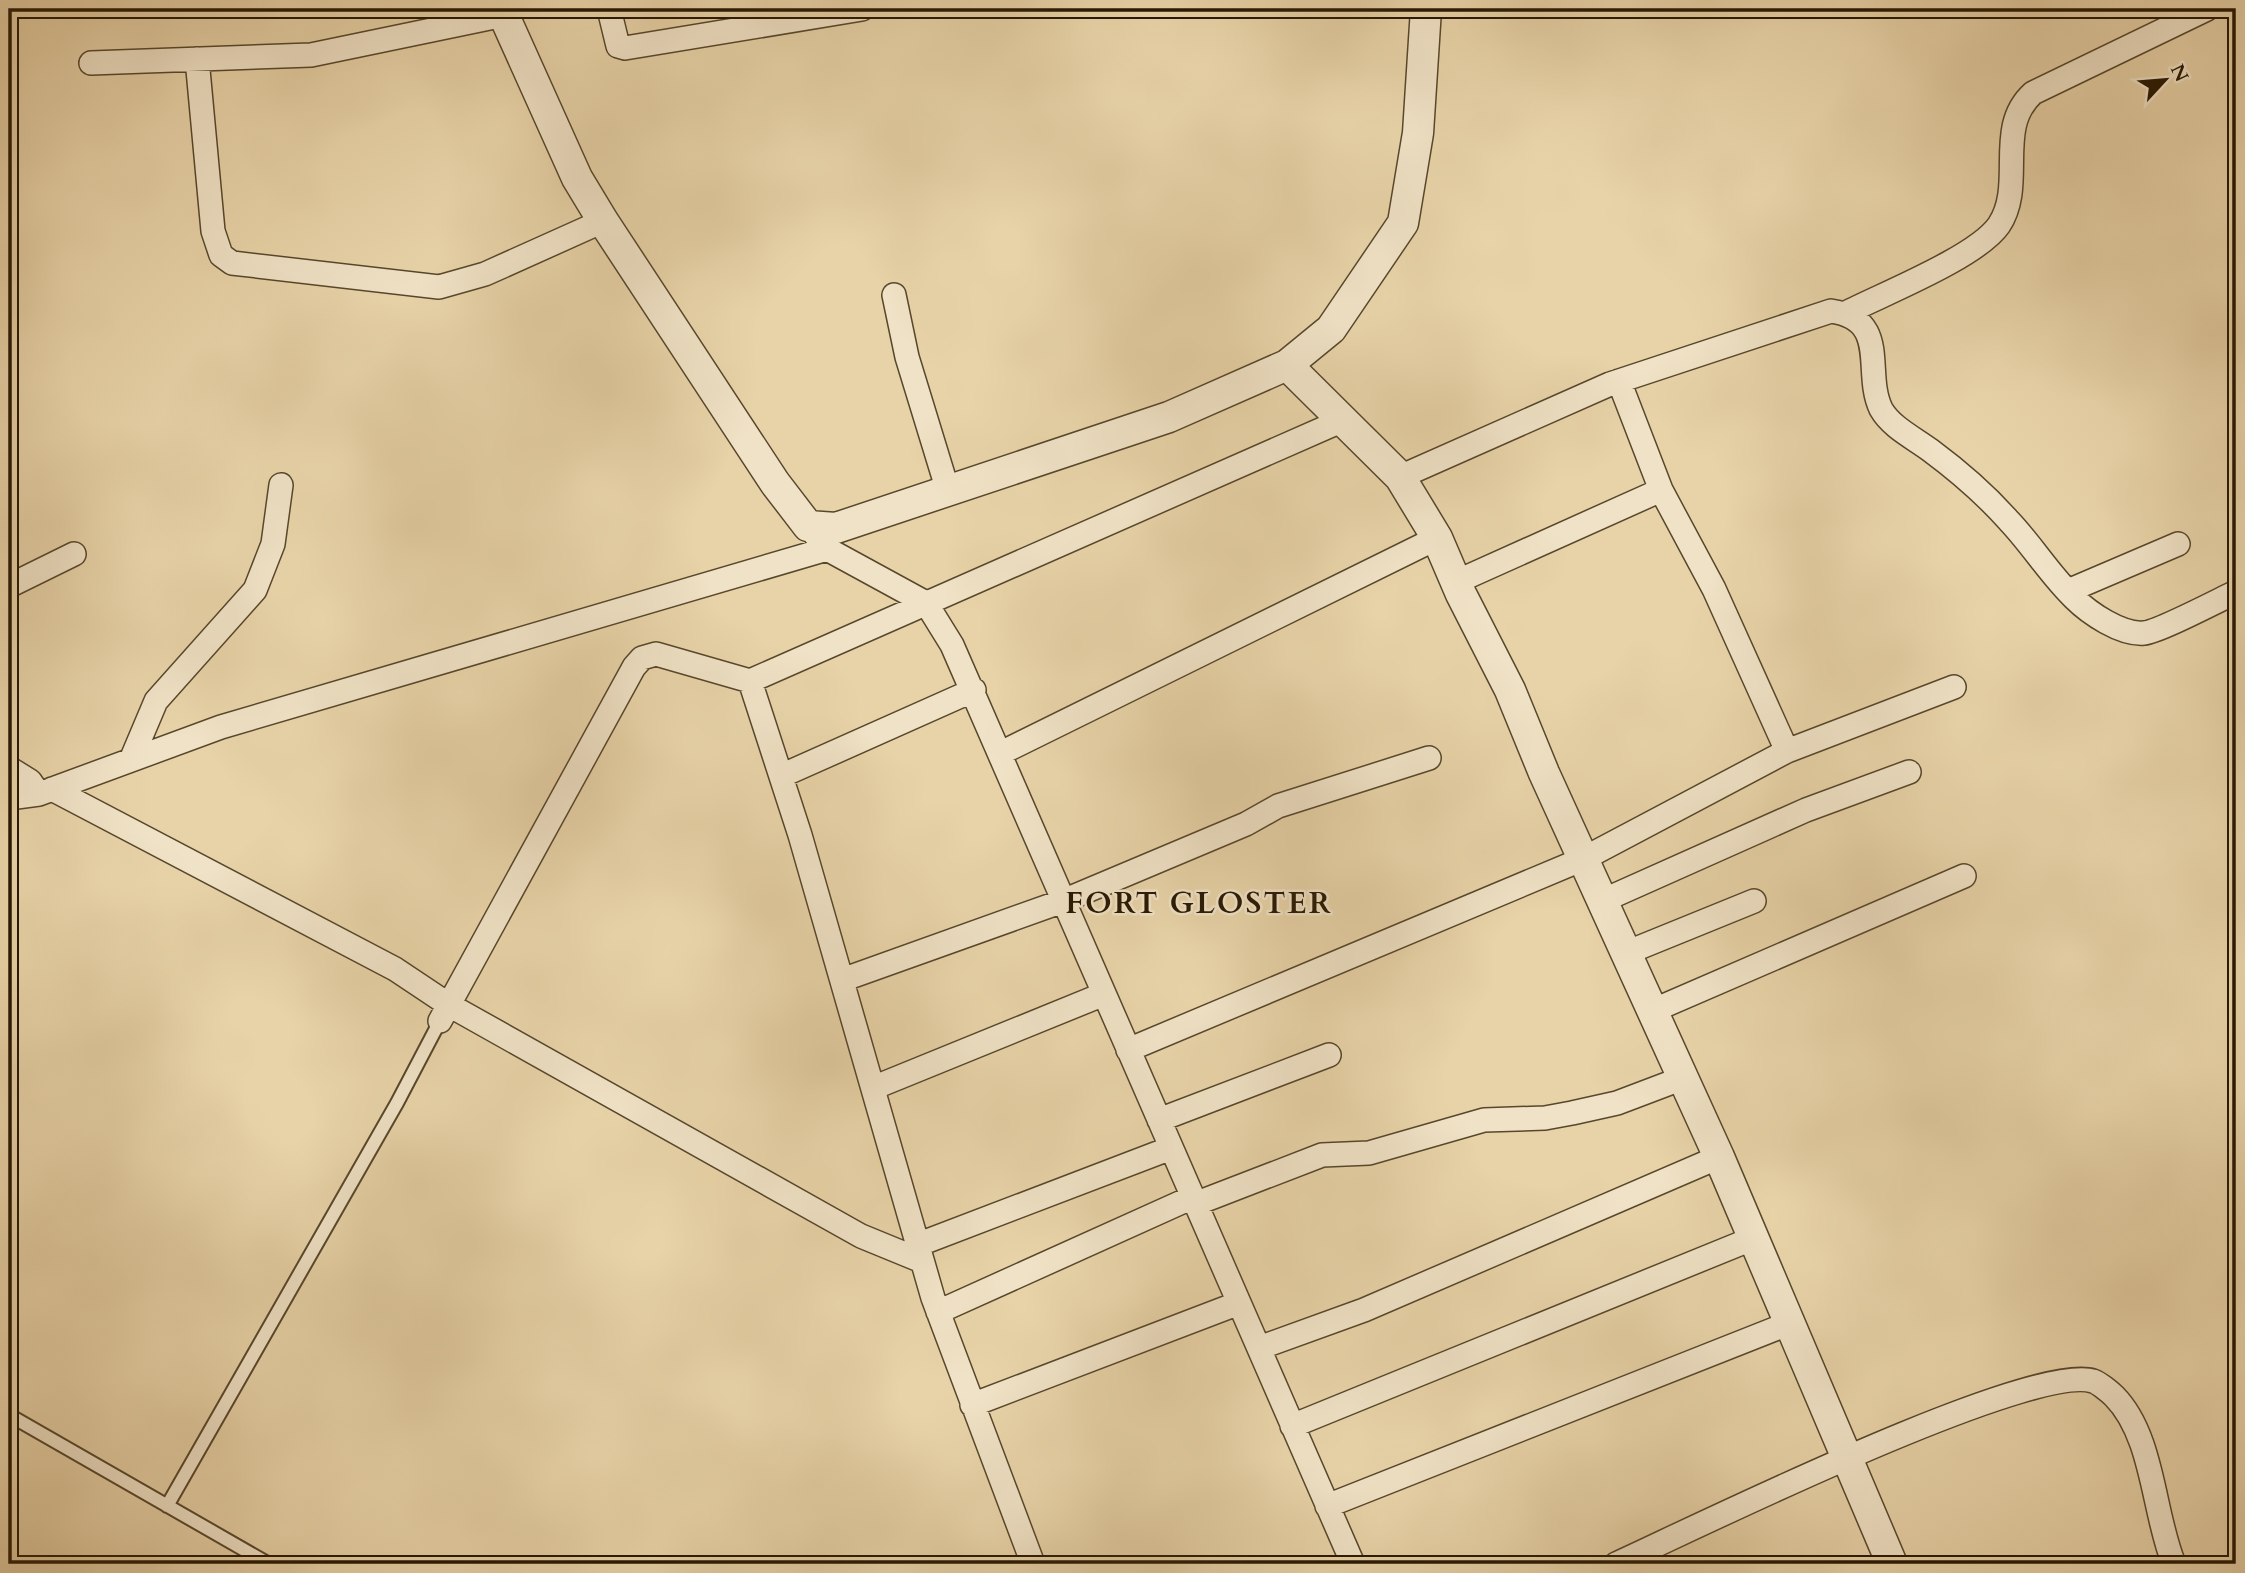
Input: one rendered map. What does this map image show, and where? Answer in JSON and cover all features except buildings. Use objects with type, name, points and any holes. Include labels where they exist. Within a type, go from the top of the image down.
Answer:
[{"type":"street","points":[[609,9],[618,46],[625,48],[743,18],[862,9]]},
{"type":"street","points":[[808,526],[836,528],[1169,417],[1287,365],[1331,329],[1404,223],[1418,133],[1426,9]]},
{"type":"street","points":[[1400,477],[1619,381],[1831,311],[1846,313],[1968,252],[1987,238],[2000,223],[2010,182],[2012,128],[2021,104],[2033,93],[2207,9]]},
{"type":"street","points":[[90,64],[311,55],[502,12],[577,178],[775,484],[827,549],[926,603],[941,625],[974,690],[1063,901],[1353,1564]]},
{"type":"street","points":[[197,59],[213,231],[221,255],[232,264],[439,286],[485,274],[603,221]]},
{"type":"street","points":[[894,295],[907,357],[948,491]]},
{"type":"street","points":[[1846,313],[1868,334],[1876,392],[1880,407],[1888,420],[1944,460],[2007,519],[2068,591],[2090,611],[2124,630],[2145,633],[2236,592]]},
{"type":"street","points":[[1287,365],[1400,477],[1437,538],[1510,690],[1583,859],[1719,1157],[1892,1564]]},
{"type":"street","points":[[1619,381],[1661,490],[1714,589],[1787,751]]},
{"type":"street","points":[[445,1013],[627,680],[642,658],[656,654],[750,681],[1343,420]]},
{"type":"street","points":[[131,760],[156,701],[254,590],[273,544],[281,485]]},
{"type":"street","points":[[1456,582],[1661,490]]},
{"type":"street","points":[[1001,753],[1437,538]]},
{"type":"street","points":[[2068,591],[2178,544]]},
{"type":"street","points":[[9,798],[45,792],[221,727],[827,549]]},
{"type":"street","points":[[9,586],[74,554]]},
{"type":"street","points":[[750,681],[842,980],[938,1312],[1033,1564]]},
{"type":"street","points":[[1128,1050],[1583,859],[1787,751],[1954,687]]},
{"type":"street","points":[[781,776],[974,690]]},
{"type":"street","points":[[842,980],[1063,901],[1234,829],[1278,806],[1429,758]]},
{"type":"street","points":[[9,768],[45,792],[395,969],[445,1013],[861,1236],[920,1253],[1171,1148]]},
{"type":"street","points":[[1602,901],[1806,810],[1909,772]]},
{"type":"street","points":[[1652,1011],[1964,876]]},
{"type":"street","points":[[1626,953],[1754,901]]},
{"type":"street","points":[[873,1088],[1104,993]]},
{"type":"street","points":[[1159,1121],[1329,1055]]},
{"type":"street","points":[[938,1312],[1194,1200],[1322,1155],[1369,1153],[1484,1120],[1545,1118],[1572,1113],[1617,1103],[1683,1078]]},
{"type":"street","points":[[1259,1348],[1364,1310],[1719,1157]]},
{"type":"street","points":[[1292,1426],[1754,1238]]},
{"type":"street","points":[[972,1405],[1239,1303]]},
{"type":"street","points":[[1327,1506],[1790,1323]]},
{"type":"street","points":[[1616,1564],[1847,1458],[2012,1393],[2067,1380],[2093,1381],[2115,1396],[2131,1420],[2150,1470],[2165,1543],[2174,1564]]},
{"type":"lane","points":[[167,1506],[397,1103],[445,1013]]},
{"type":"lane","points":[[9,1415],[269,1564]]},
{"type":"district","name":"FORT GLOSTER","points":[[1199,903]]}]
